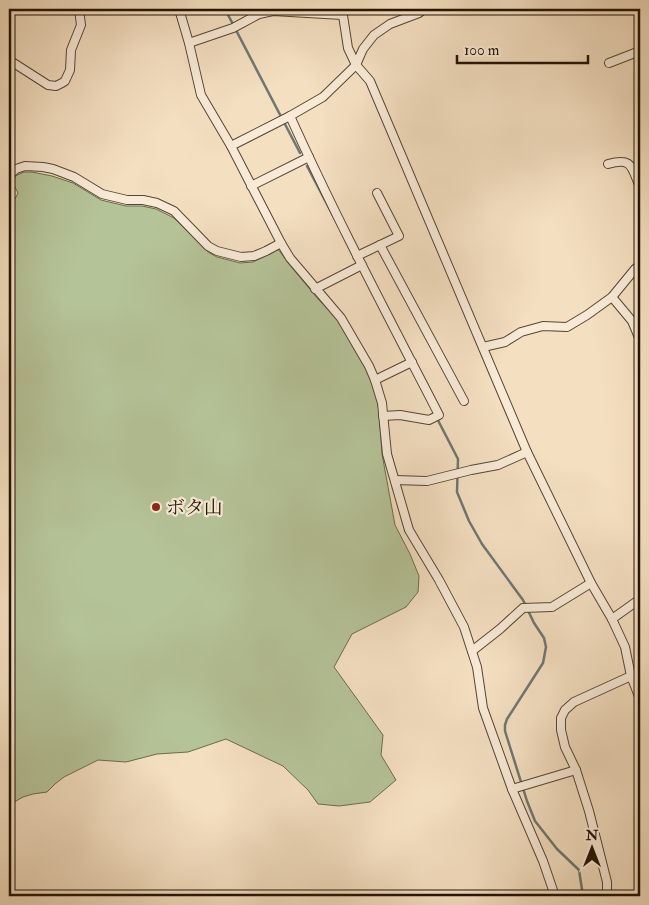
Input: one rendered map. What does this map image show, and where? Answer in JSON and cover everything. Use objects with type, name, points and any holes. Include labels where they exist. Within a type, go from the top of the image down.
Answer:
[{"type":"street","points":[[9,60],[48,85],[56,86],[62,84],[70,70],[71,50],[81,25],[79,9]]},
{"type":"street","points":[[179,9],[201,95],[231,146],[281,244],[290,258],[341,318],[375,380],[382,403],[387,454],[409,530],[464,627],[477,667],[483,708],[519,787],[555,896]]},
{"type":"street","points":[[231,146],[324,96],[356,65],[363,49],[374,35],[390,24],[419,13],[424,9]]},
{"type":"street","points":[[189,43],[235,27],[259,14],[273,12],[342,12],[348,48],[356,65],[370,80],[527,452],[591,583],[612,619],[625,647],[631,676],[640,699]]},
{"type":"street","points":[[609,63],[640,51]]},
{"type":"street","points":[[286,118],[309,157],[357,256],[360,266],[436,417],[429,420],[400,415],[383,416]]},
{"type":"street","points":[[251,186],[309,157]]},
{"type":"street","points":[[608,164],[618,161],[631,165],[640,187]]},
{"type":"street","points":[[9,176],[25,166],[53,169],[74,177],[102,194],[127,200],[143,200],[157,203],[174,211],[208,246],[218,251],[241,257],[254,256],[281,244]]},
{"type":"street","points":[[357,256],[399,236],[377,193]]},
{"type":"street","points":[[380,245],[464,401]]},
{"type":"street","points":[[483,347],[505,342],[521,332],[543,326],[567,327],[612,297],[640,265]]},
{"type":"street","points":[[316,289],[360,266]]},
{"type":"street","points":[[612,297],[632,321],[640,340]]},
{"type":"street","points":[[375,380],[409,364]]},
{"type":"street","points":[[395,480],[427,482],[457,473],[498,465],[527,452]]},
{"type":"street","points":[[472,651],[527,608],[552,607],[591,583]]},
{"type":"street","points":[[612,619],[640,599]]},
{"type":"street","points":[[607,896],[607,882],[589,811],[576,770],[564,747],[560,730],[561,718],[565,710],[574,702],[631,676]]},
{"type":"street","points":[[519,787],[576,770]]},
{"type":"green space","points":[[24,172],[52,176],[73,183],[101,200],[126,206],[142,206],[156,209],[174,218],[208,252],[217,257],[240,263],[253,262],[278,249],[318,299],[339,321],[368,372],[374,386],[379,410],[382,454],[395,525],[419,576],[418,592],[406,607],[352,634],[334,667],[383,735],[381,755],[396,780],[370,802],[339,806],[318,804],[308,790],[283,766],[226,739],[188,752],[157,754],[126,762],[98,760],[64,777],[47,792],[23,797],[9,805],[9,205],[18,193],[14,185],[15,176]]},
{"type":"waterway","points":[[225,9],[300,153]]},
{"type":"waterway","points":[[307,166],[339,227]]},
{"type":"waterway","points":[[397,341],[458,459],[457,492],[469,521],[482,544],[523,600],[544,638],[546,647],[543,663],[507,719],[505,731],[535,821],[557,849],[579,870],[583,896]]},
{"type":"place","name":"ボタ山","points":[[156,507]]}]
